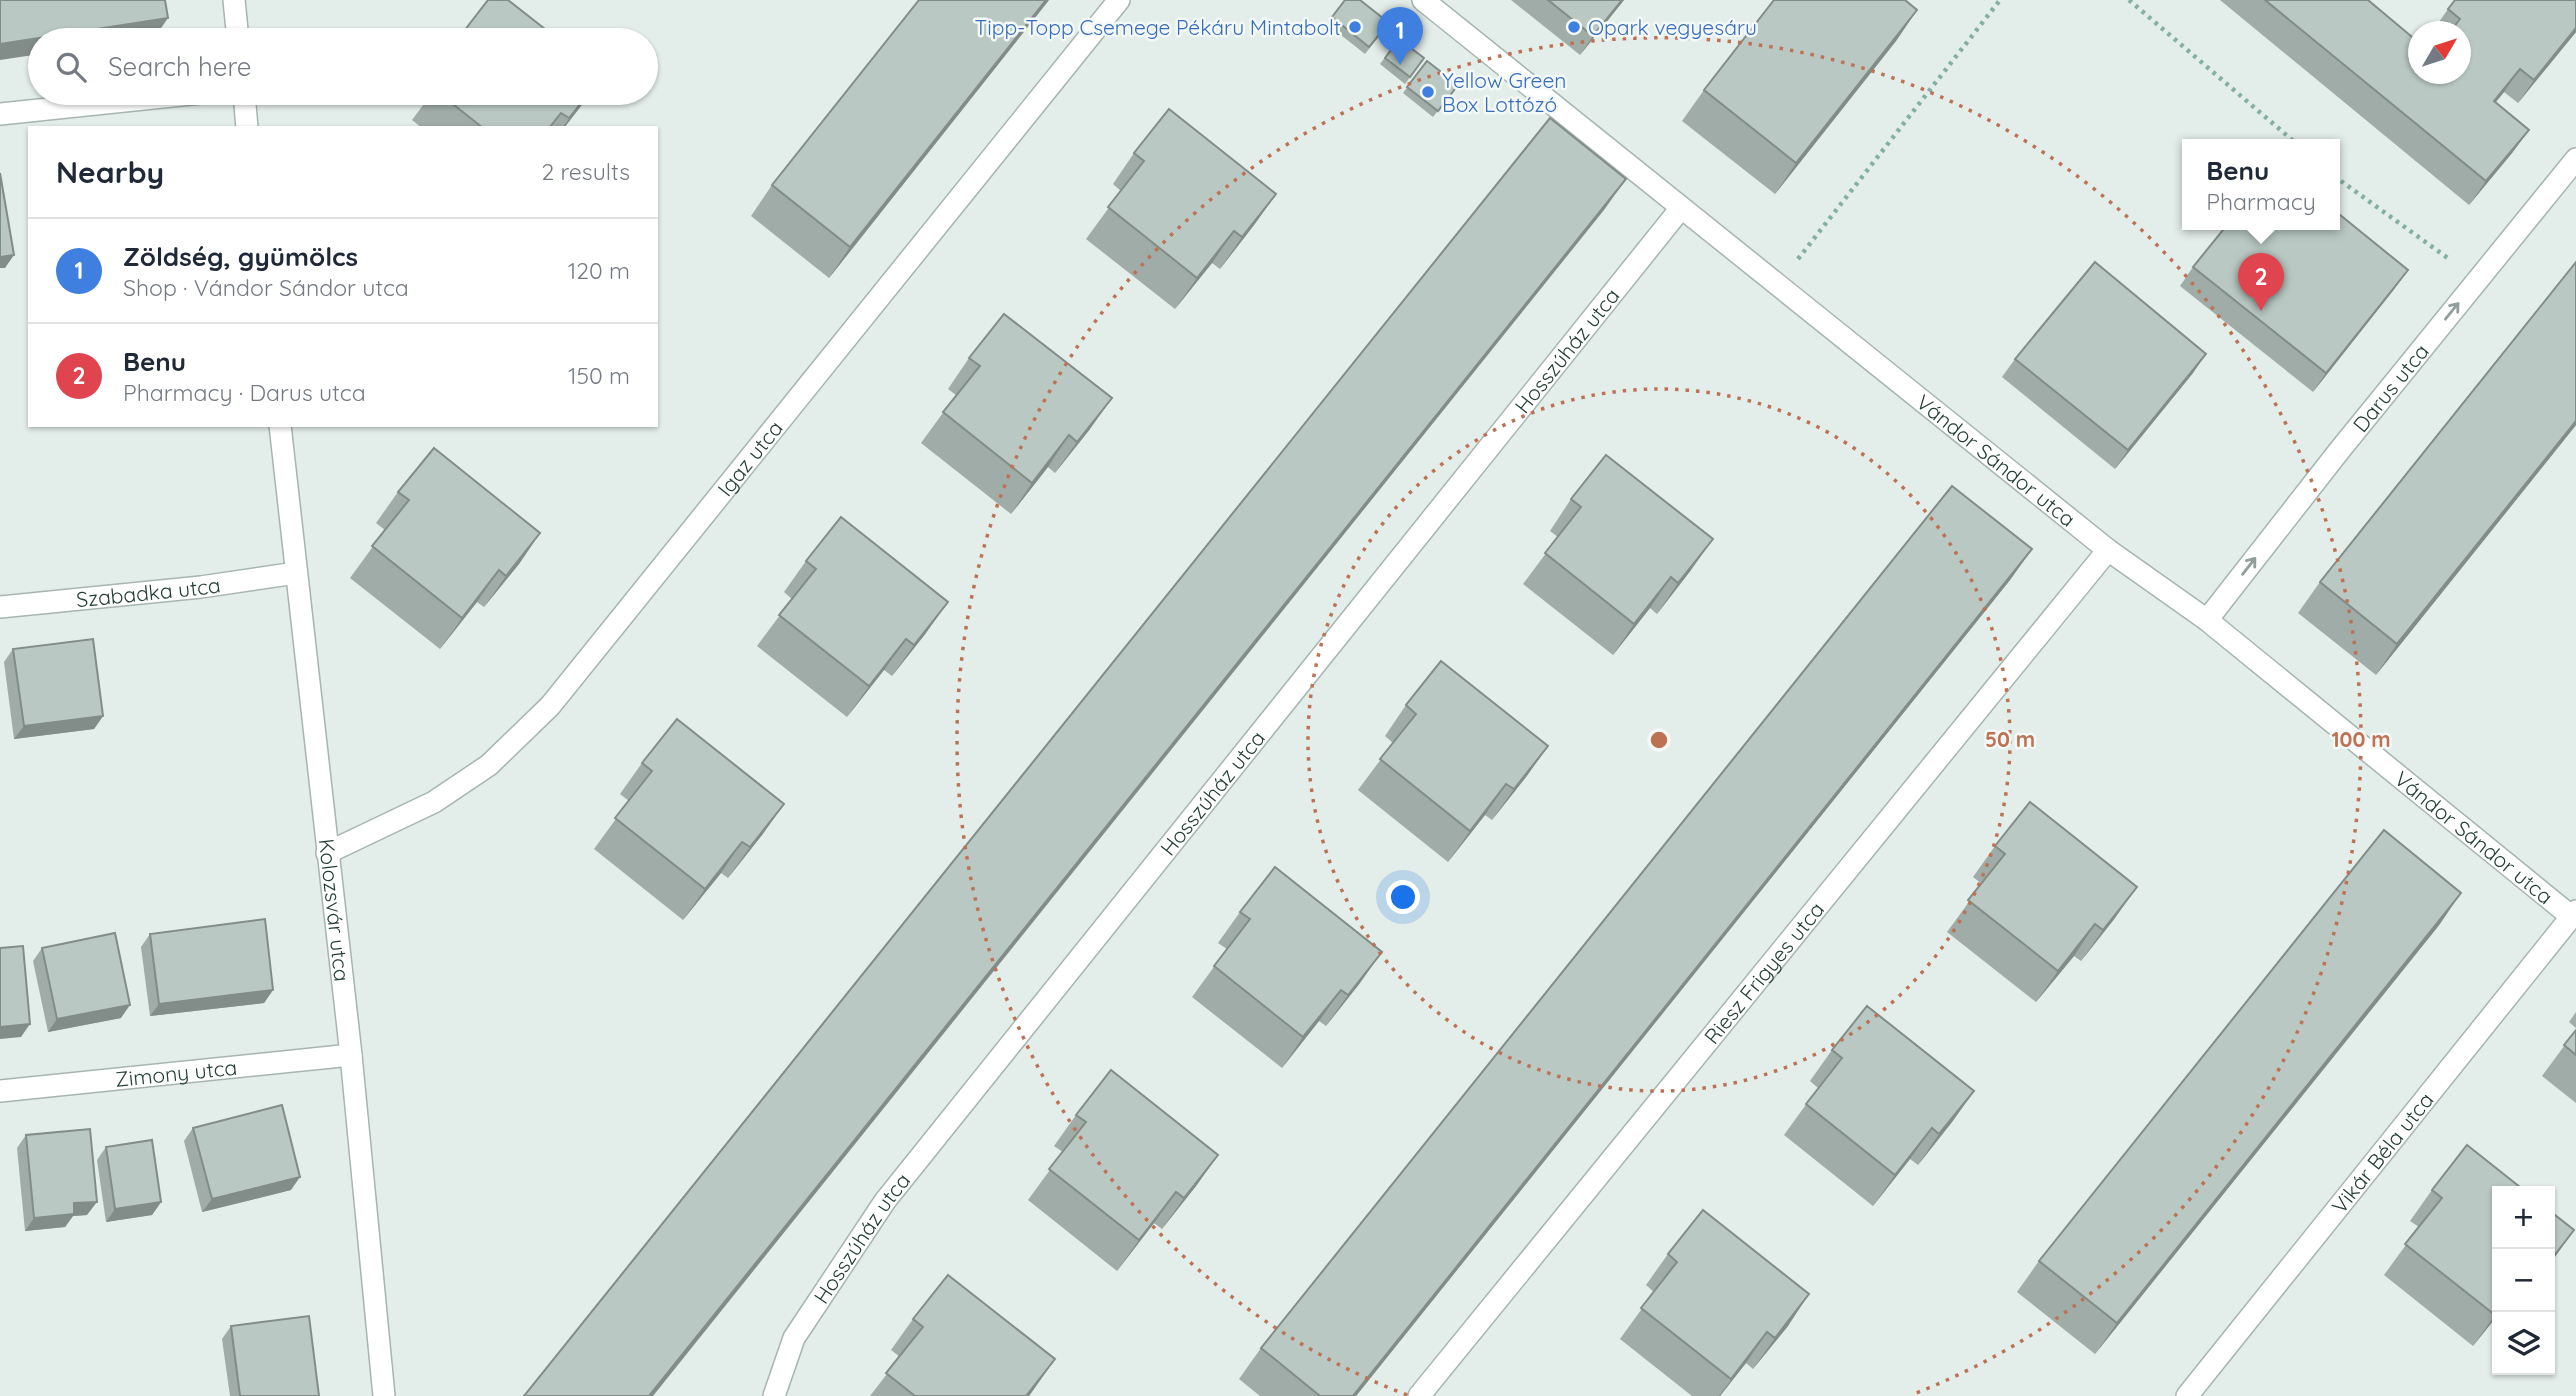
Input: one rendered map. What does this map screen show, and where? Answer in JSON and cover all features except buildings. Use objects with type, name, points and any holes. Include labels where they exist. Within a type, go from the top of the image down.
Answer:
[{"type":"street","points":[[234,0],[237,28]]},
{"type":"street","name":"Igaz utca","points":[[327,853],[435,802],[489,765],[550,706],[1119,0]]},
{"type":"street","name":"Vándor Sándor utca","points":[[1423,0],[2108,550],[2207,620],[2574,914]]},
{"type":"street","points":[[0,114],[86,105]]},
{"type":"street","points":[[245,105],[247,126]]},
{"type":"street","name":"Darus utca","points":[[2207,620],[2339,451],[2576,159]]},
{"type":"street","name":"Hosszúház utca","points":[[774,1396],[794,1338],[885,1201],[1681,208]]},
{"type":"street","name":"Kolozsvár utca","points":[[280,427],[351,1055],[384,1396]]},
{"type":"street","name":"Riesz Frigyes utca","points":[[1419,1396],[2108,550]]},
{"type":"street","name":"Szabadka utca","points":[[0,607],[201,587],[296,573]]},
{"type":"street","name":"Vikár Béla utca","points":[[2187,1396],[2574,914]]},
{"type":"street","name":"Zimony utca","points":[[0,1091],[351,1055]]},
{"type":"path","points":[[1778,284],[2000,0]]},
{"type":"path","points":[[2129,0],[2291,139]]},
{"type":"path","points":[[2340,180],[2478,280]]},
{"type":"place","name":"Tipp-Topp Csemege Pékáru Mintabolt","points":[[1355,27]]},
{"type":"place","name":"Opark vegyesáru","points":[[1574,27]]},
{"type":"place","name":"Zöldség, gyümölcs","points":[[1400,65]]},
{"type":"place","name":"Yellow Green Box Lottózó","points":[[1428,92]]},
{"type":"place","name":"Benu","points":[[2261,311]]}]
